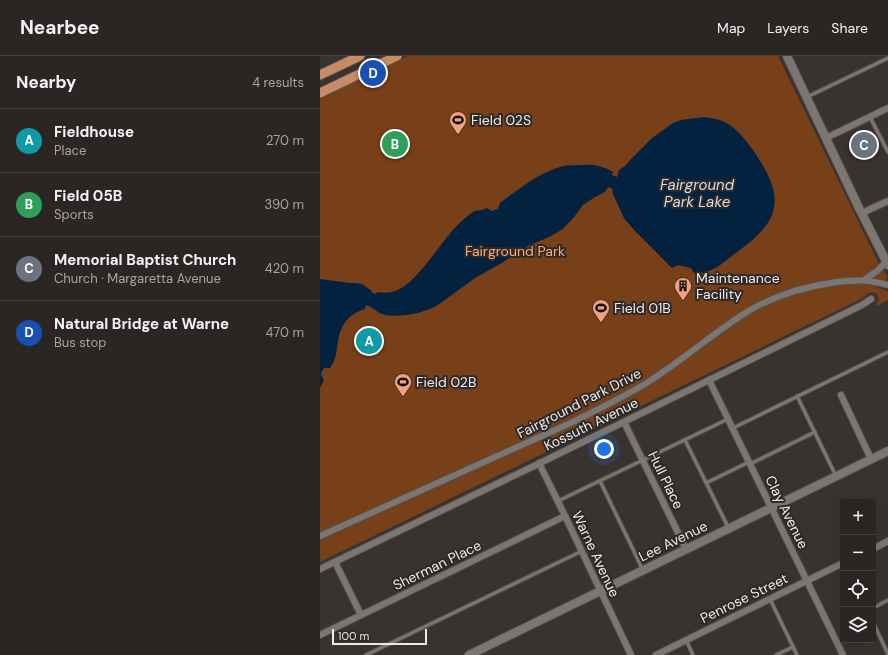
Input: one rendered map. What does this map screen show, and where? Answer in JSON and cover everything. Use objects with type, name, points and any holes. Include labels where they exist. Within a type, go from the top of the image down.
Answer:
[{"type":"main road","points":[[320,75],[360,56]]},
{"type":"main road","points":[[320,93],[397,56]]},
{"type":"street","points":[[787,56],[887,263],[864,280]]},
{"type":"street","points":[[826,138],[888,108]]},
{"type":"street","points":[[862,213],[888,201]]},
{"type":"street","name":"Fairground Park Drive","points":[[320,536],[575,421],[616,400],[646,384],[750,310],[773,299],[798,290],[844,281],[864,280],[888,285]]},
{"type":"street","name":"Kossuth Avenue","points":[[320,569],[624,422],[862,305],[871,299]]},
{"type":"street","name":"Clay Avenue","points":[[709,380],[843,655]]},
{"type":"street","points":[[841,395],[871,459]]},
{"type":"street","name":"Hull Place","points":[[624,422],[686,549]]},
{"type":"street","name":"Lee Avenue","points":[[469,655],[888,451]]},
{"type":"street","name":"Warne Avenue","points":[[539,463],[631,655]]},
{"type":"street","name":"Sherman Place","points":[[320,635],[565,516]]},
{"type":"street","points":[[876,548],[888,542]]},
{"type":"street","points":[[335,562],[361,615]]},
{"type":"street","name":"Penrose Street","points":[[656,655],[840,564]]},
{"type":"lane","points":[[806,97],[888,58]]},
{"type":"lane","points":[[870,117],[888,152]]},
{"type":"lane","points":[[733,428],[888,352]]},
{"type":"lane","points":[[797,396],[836,476]]},
{"type":"lane","points":[[558,501],[728,419]]},
{"type":"lane","points":[[706,483],[815,432]]},
{"type":"lane","points":[[685,440],[729,529]]},
{"type":"lane","points":[[600,481],[643,570]]},
{"type":"lane","points":[[366,655],[582,551]]},
{"type":"lane","points":[[770,598],[797,655]]},
{"type":"lane","points":[[875,607],[888,600]]},
{"type":"lane","points":[[876,628],[888,654]]},
{"type":"lane","points":[[686,640],[693,655]]},
{"type":"lane","points":[[776,655],[793,647]]},
{"type":"green space","name":"Fairground Park","points":[[408,56],[778,56],[878,262],[888,278],[876,287],[888,291],[888,300],[876,306],[879,300],[877,294],[873,292],[869,293],[863,298],[320,562],[320,98]]},
{"type":"water","name":"Fairground Park Lake","points":[[704,117],[725,122],[744,138],[767,172],[775,198],[772,215],[765,227],[750,242],[719,266],[700,273],[694,273],[691,268],[678,265],[672,268],[624,218],[612,192],[613,189],[608,187],[605,192],[583,205],[563,229],[549,237],[531,244],[475,278],[432,308],[418,313],[396,316],[382,314],[366,305],[365,309],[354,314],[343,325],[339,335],[334,361],[330,368],[324,368],[321,373],[324,380],[320,388],[320,279],[362,284],[372,291],[371,292],[376,294],[377,292],[392,292],[411,281],[455,228],[473,212],[487,208],[492,211],[498,209],[500,203],[530,181],[555,168],[572,165],[595,165],[606,168],[613,172],[612,175],[617,177],[619,170],[625,166],[652,138],[673,123],[681,120]]},
{"type":"place","name":"Natural Bridge at Warne","points":[[373,73]]},
{"type":"place","name":"Field 02S","points":[[458,135]]},
{"type":"place","name":"Field 05B","points":[[395,144]]},
{"type":"place","name":"Memorial Baptist Church","points":[[864,145]]},
{"type":"place","name":"Maintenance Facility","points":[[683,301]]},
{"type":"place","name":"Field 01B","points":[[601,323]]},
{"type":"place","name":"Fieldhouse","points":[[369,341]]},
{"type":"place","name":"Field 02B","points":[[403,397]]}]
